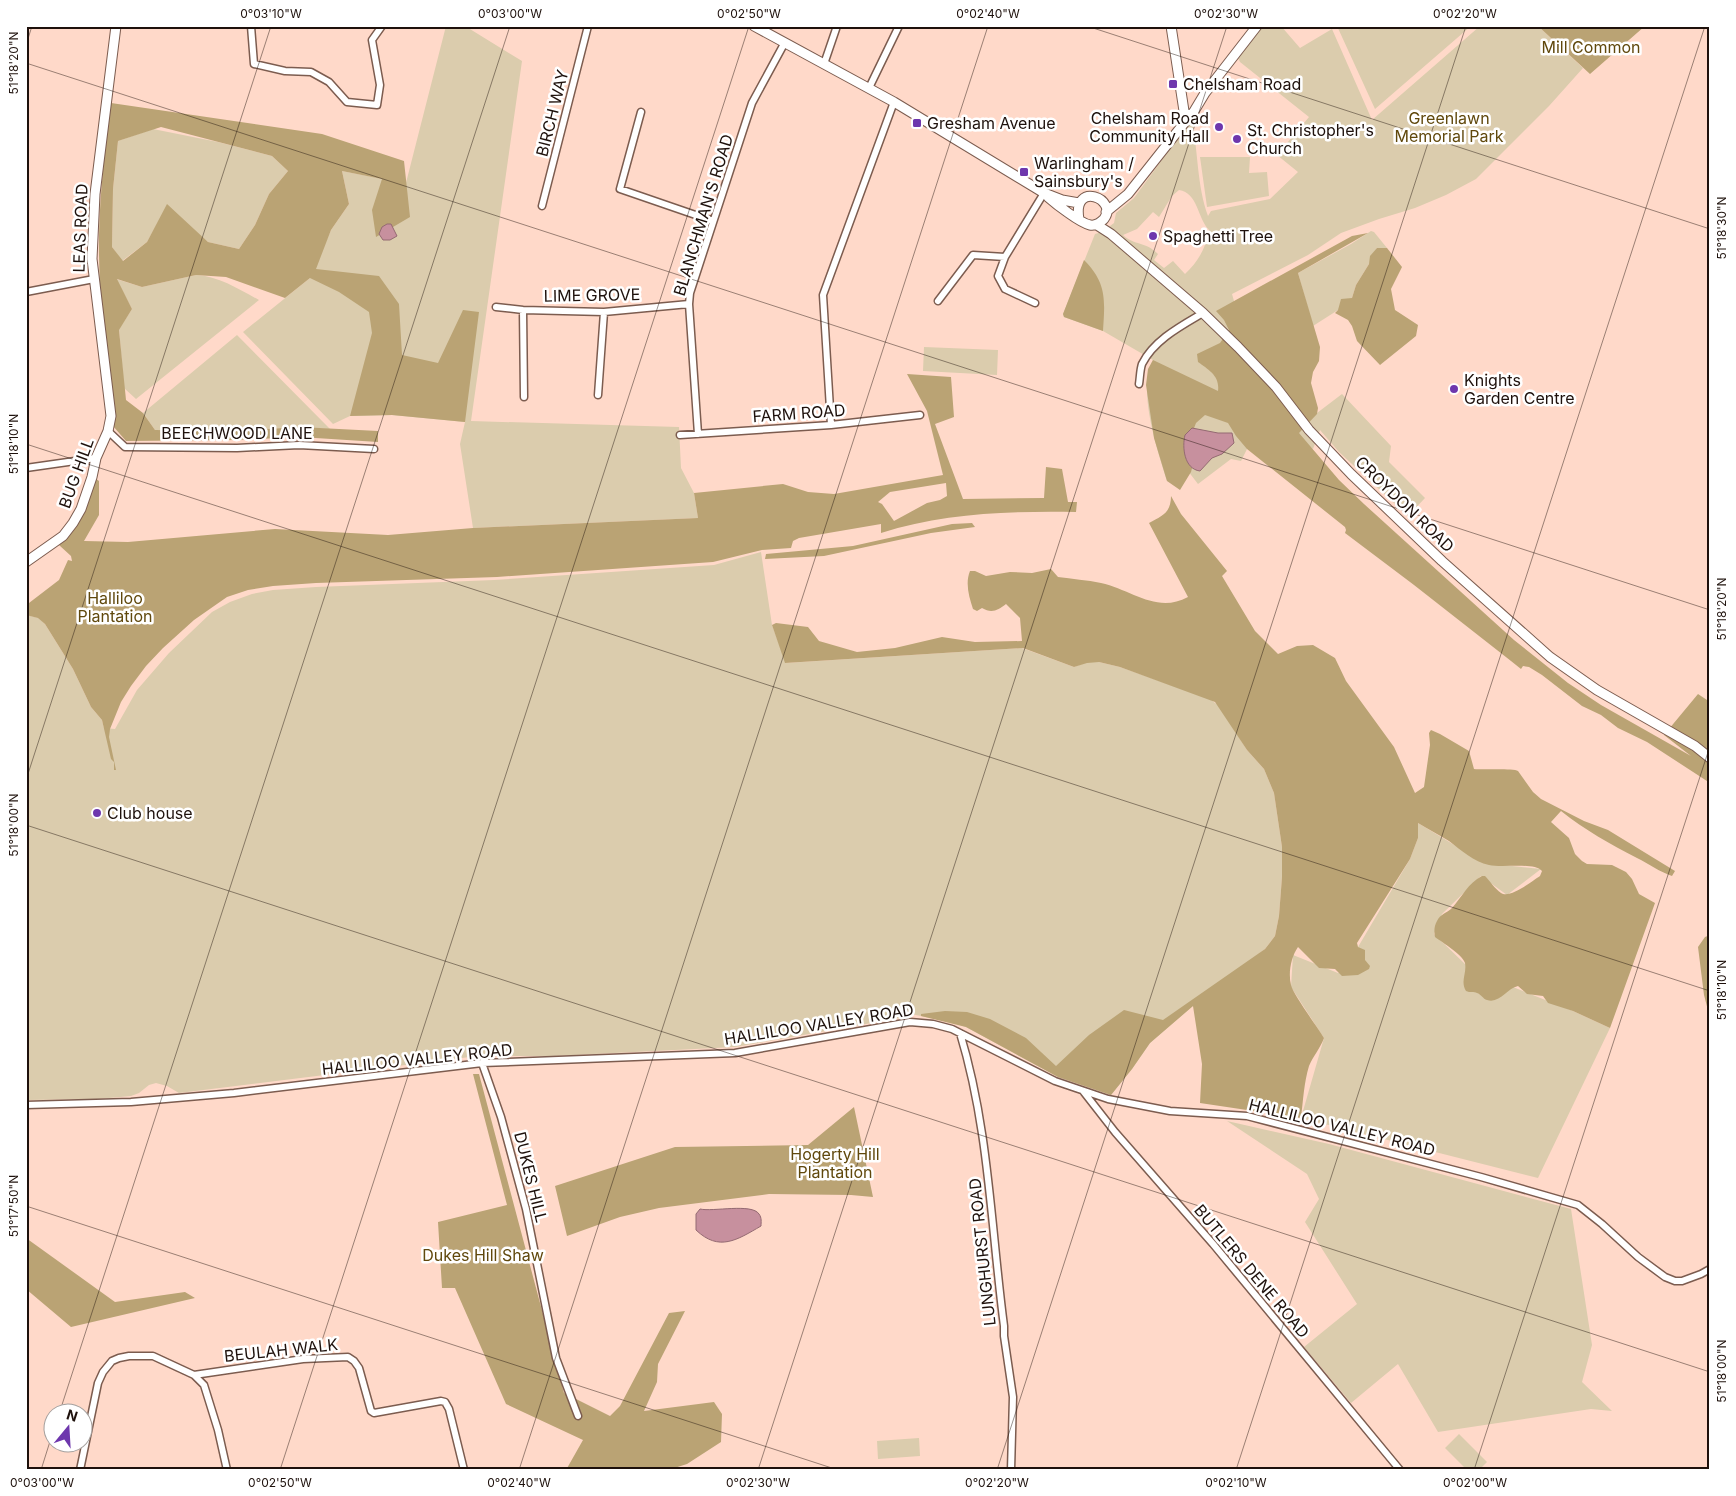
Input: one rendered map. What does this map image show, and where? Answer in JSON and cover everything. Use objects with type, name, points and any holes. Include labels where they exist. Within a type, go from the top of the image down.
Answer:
[{"type":"main road","name":"LEAS ROAD","points":[[108,431],[111,416],[110,400],[92,260],[95,194],[116,26]]},
{"type":"main road","points":[[754,26],[784,44],[894,102],[1044,193],[1062,200],[1079,203]]},
{"type":"main road","points":[[1171,26],[1184,111],[1187,116]]},
{"type":"main road","points":[[1044,193],[1058,206],[1079,219],[1090,225],[1096,225],[1118,201],[1128,194],[1149,169],[1180,129],[1187,116],[1193,113],[1205,93],[1254,28]]},
{"type":"main road","points":[[1079,219],[1077,210],[1079,203],[1084,198],[1091,196],[1098,197],[1103,201],[1118,201]]},
{"type":"main road","points":[[1103,201],[1106,215]]},
{"type":"main road","name":"CROYDON ROAD","points":[[1106,215],[1111,234]]},
{"type":"main road","name":"CROYDON ROAD","points":[[1096,225],[1111,234],[1203,313],[1276,387],[1309,430],[1351,474],[1442,561],[1550,657],[1597,690],[1695,746],[1710,758]]},
{"type":"main road","name":"BUG HILL","points":[[26,562],[63,536],[73,523],[80,510],[92,477],[96,458],[108,431]]},
{"type":"street","points":[[251,26],[254,64],[285,71],[311,72],[330,82],[347,102],[377,104],[380,85],[372,40],[382,26]]},
{"type":"street","name":"BIRCH WAY","points":[[542,206],[588,26]]},
{"type":"street","points":[[824,64],[838,26]]},
{"type":"street","points":[[869,88],[899,26]]},
{"type":"street","name":"BLANCHMAN'S ROAD","points":[[698,434],[689,304],[690,293],[754,98],[784,44]]},
{"type":"street","points":[[831,425],[823,295],[894,102]]},
{"type":"street","points":[[641,112],[620,189],[713,221]]},
{"type":"street","points":[[1035,303],[1005,289],[998,276],[1005,257],[1044,193]]},
{"type":"street","points":[[938,301],[973,255],[1005,257]]},
{"type":"street","points":[[26,292],[94,279]]},
{"type":"street","name":"LIME GROVE","points":[[496,306],[523,310],[604,312],[689,304]]},
{"type":"street","points":[[523,310],[524,397]]},
{"type":"street","points":[[598,395],[604,312]]},
{"type":"street","points":[[1139,384],[1142,366],[1154,348],[1175,329],[1203,313]]},
{"type":"street","name":"FARM ROAD","points":[[680,435],[831,425],[920,415]]},
{"type":"street","name":"BEECHWOOD LANE","points":[[108,431],[125,447],[237,448],[299,445],[374,449]]},
{"type":"street","points":[[26,468],[96,458]]},
{"type":"street","name":"HALLILOO VALLEY ROAD","points":[[26,1105],[131,1102],[234,1093],[482,1063],[735,1053],[910,1022],[933,1024],[960,1033],[1049,1078],[1108,1099],[1170,1111],[1247,1116],[1481,1177],[1578,1205],[1638,1257],[1665,1277],[1682,1281],[1693,1278],[1710,1269]]},
{"type":"street","name":"LUNGHURST ROAD","points":[[960,1033],[971,1071],[984,1149],[1004,1336],[1013,1397],[1011,1470]]},
{"type":"street","name":"DUKES HILL","points":[[482,1063],[501,1117],[526,1209],[556,1358],[578,1416]]},
{"type":"street","name":"BUTLERS DENE ROAD","points":[[1083,1090],[1115,1132],[1213,1244],[1400,1470]]},
{"type":"street","points":[[80,1470],[102,1372],[112,1361],[129,1356],[153,1356],[194,1375],[204,1385],[218,1430],[227,1470]]},
{"type":"street","name":"BEULAH WALK","points":[[194,1375],[302,1360],[348,1357],[359,1368],[372,1412],[441,1401],[445,1402],[449,1409],[463,1468]]},
{"type":"green space","points":[[446,26],[465,26],[522,61],[471,421],[679,427],[681,468],[694,493],[698,518],[473,528],[460,444],[465,422],[392,415],[350,416],[333,424],[243,332],[310,278],[331,230],[349,204],[342,171],[383,179],[396,222]]},
{"type":"green space","name":"Greenlawn Memorial Park","points":[[1262,26],[1281,26],[1300,48],[1332,29],[1372,120],[1480,26],[1538,26],[1583,68],[1549,106],[1476,179],[1446,195],[1415,208],[1341,233],[1308,255],[1232,294],[1234,301],[1317,413],[1342,394],[1391,446],[1389,462],[1425,498],[1408,516],[1339,452],[1320,430],[1313,449],[1290,434],[1257,418],[1241,461],[1231,459],[1198,484],[1188,471],[1167,481],[1154,437],[1148,403],[1147,387],[1153,360],[1103,331],[1064,317],[1063,314],[1095,234],[1102,232],[1114,223],[1116,213],[1134,198],[1192,119],[1200,181],[1208,216],[1211,211],[1270,199],[1298,172],[1277,155],[1309,117],[1240,62],[1238,58]],"holes":[[[1179,190],[1185,192],[1194,201],[1209,230],[1201,254],[1185,274],[1173,261],[1164,268],[1154,260],[1158,254],[1123,235],[1137,229],[1153,212],[1159,217],[1172,196]]]},
{"type":"green space","points":[[1337,26],[1471,26],[1375,109]]},
{"type":"green space","name":"Mill Common","points":[[1538,26],[1645,26],[1590,74]]},
{"type":"green space","points":[[111,103],[322,134],[404,161],[410,217],[376,237],[372,210],[382,179],[342,171],[349,204],[331,230],[316,269],[379,276],[399,304],[402,355],[438,363],[463,310],[479,312],[465,422],[392,415],[350,416],[372,333],[369,312],[339,292],[310,278],[285,298],[226,277],[196,275],[142,287],[117,279],[132,309],[119,330],[126,400],[143,413],[155,430],[235,431],[300,427],[378,431],[378,442],[300,437],[236,440],[126,441],[113,426],[100,283],[100,202]],"holes":[[[161,127],[272,156],[288,171],[269,194],[255,225],[239,249],[208,242],[167,204],[147,242],[123,261],[112,247],[113,189],[118,141]]]},
{"type":"green space","points":[[153,129],[218,142],[272,156],[288,171],[269,194],[255,225],[239,249],[208,242],[166,208],[147,242],[122,261],[112,247],[113,189],[118,141]]},
{"type":"green space","points":[[1200,157],[1250,157],[1249,173],[1267,172],[1269,196],[1207,207]]},
{"type":"green space","points":[[1371,231],[1387,248],[1377,248],[1356,285],[1352,298],[1338,310],[1313,326],[1298,273]]},
{"type":"green space","points":[[1368,233],[1298,273],[1320,347],[1319,361],[1313,372],[1311,383],[1318,408],[1317,414],[1299,433],[1339,480],[1514,640],[1568,683],[1601,705],[1691,756],[1664,735],[1698,694],[1710,702],[1710,783],[1647,742],[1618,728],[1601,715],[1582,706],[1529,667],[1523,666],[1521,669],[1345,533],[1345,527],[1247,449],[1228,423],[1205,415],[1196,423],[1191,436],[1196,453],[1191,472],[1180,490],[1167,481],[1154,438],[1146,385],[1148,369],[1153,360],[1218,391],[1215,377],[1198,362],[1197,354],[1220,343],[1229,330],[1224,320],[1216,311],[1352,236]]},
{"type":"green space","points":[[1377,248],[1387,248],[1402,267],[1391,289],[1395,310],[1418,325],[1416,336],[1380,365],[1357,341],[1348,320],[1335,313],[1338,310],[1341,299],[1352,298],[1356,285],[1369,264],[1370,256]]},
{"type":"green space","points":[[1084,260],[1092,268],[1101,284],[1104,301],[1103,331],[1064,317],[1063,314]]},
{"type":"green space","points":[[196,275],[221,281],[259,300],[136,399],[124,388],[119,329],[132,309],[116,279],[142,287]]},
{"type":"green space","points":[[237,335],[330,429],[300,427],[235,431],[155,430],[143,413]]},
{"type":"green space","points":[[924,347],[998,350],[997,375],[923,371]]},
{"type":"green space","name":"Halliloo Plantation","points":[[907,374],[951,377],[954,417],[935,424],[963,499],[1044,498],[1046,467],[1062,469],[1068,502],[1077,502],[1076,512],[1002,513],[953,517],[905,526],[881,533],[881,524],[799,538],[793,541],[791,548],[762,550],[713,562],[497,577],[316,583],[248,590],[227,597],[194,620],[163,648],[131,686],[121,702],[110,729],[109,737],[116,770],[114,770],[114,762],[111,759],[102,720],[91,707],[73,669],[45,624],[38,618],[26,615],[26,600],[29,603],[59,580],[68,560],[72,561],[71,556],[59,545],[78,522],[89,498],[95,478],[99,481],[99,515],[84,541],[128,542],[275,529],[388,535],[473,528],[698,518],[694,493],[783,484],[808,492],[834,494],[943,475],[927,411]],"holes":[[[946,483],[947,496],[927,503],[894,521],[882,504],[878,502],[890,492]]]},
{"type":"green space","points":[[1171,496],[1181,514],[1227,571],[1222,576],[1255,631],[1278,654],[1297,646],[1313,645],[1335,658],[1346,681],[1394,747],[1415,793],[1424,787],[1430,745],[1429,733],[1431,730],[1469,751],[1474,769],[1518,771],[1533,792],[1541,799],[1584,821],[1608,830],[1675,871],[1672,876],[1659,870],[1598,836],[1561,811],[1551,822],[1569,838],[1575,854],[1582,861],[1587,864],[1612,865],[1626,872],[1632,879],[1639,894],[1655,903],[1610,1028],[1573,1011],[1548,1003],[1543,996],[1527,994],[1518,986],[1492,1001],[1476,992],[1466,991],[1464,987],[1465,963],[1456,952],[1435,937],[1434,931],[1438,919],[1452,908],[1469,886],[1482,876],[1485,876],[1501,893],[1510,894],[1540,876],[1542,871],[1538,868],[1525,866],[1495,866],[1483,863],[1418,823],[1418,838],[1410,859],[1357,943],[1358,947],[1365,950],[1365,960],[1370,966],[1369,969],[1358,975],[1342,976],[1335,969],[1319,968],[1298,947],[1292,960],[1290,970],[1291,985],[1324,1038],[1309,1066],[1301,1118],[1200,1103],[1202,1064],[1193,1006],[1150,1043],[1111,1095],[1058,1077],[966,1027],[921,1016],[921,1014],[945,1011],[967,1012],[990,1019],[1026,1038],[1056,1066],[1089,1035],[1124,1010],[1163,1020],[1265,949],[1275,936],[1279,916],[1282,847],[1274,793],[1264,769],[1247,750],[1215,702],[1120,667],[1099,662],[1074,667],[1023,648],[785,663],[772,625],[776,623],[808,627],[819,641],[857,652],[895,648],[942,637],[975,642],[1022,641],[1020,618],[1006,604],[992,611],[982,608],[977,611],[973,609],[968,585],[970,571],[986,576],[1010,572],[1032,573],[1051,569],[1058,577],[1101,583],[1155,602],[1177,602],[1188,597],[1149,523],[1165,513],[1171,502]]},
{"type":"green space","points":[[972,523],[975,527],[931,533],[824,556],[765,559],[766,554],[853,546],[952,524]]},
{"type":"green space","points":[[761,552],[772,625],[786,663],[1022,648],[1074,667],[1087,662],[1099,662],[1120,667],[1210,699],[1219,706],[1247,750],[1264,769],[1274,793],[1282,847],[1279,916],[1275,936],[1265,949],[1194,1005],[1150,1043],[1111,1095],[1058,1077],[966,1027],[911,1014],[900,1018],[735,1047],[554,1056],[478,1056],[179,1093],[167,1086],[156,1083],[131,1096],[98,1099],[26,1100],[26,615],[39,618],[45,624],[73,669],[91,707],[102,720],[104,728],[115,729],[137,690],[169,653],[212,612],[230,602],[252,594],[273,590],[316,587],[494,580],[714,565]]},
{"type":"green space","points":[[1418,823],[1484,863],[1541,869],[1507,895],[1481,876],[1442,914],[1434,934],[1465,964],[1513,987],[1610,1028],[1538,1178],[1301,1118],[1324,1038],[1291,987],[1293,955],[1338,973],[1369,969],[1358,947],[1410,859],[1418,838]]},
{"type":"green space","points":[[1710,935],[1710,1018],[1704,995],[1698,947],[1705,937]]},
{"type":"green space","name":"Dukes Hill Shaw","points":[[473,1074],[479,1074],[564,1393],[610,1416],[620,1406],[669,1313],[685,1311],[658,1364],[657,1382],[644,1411],[714,1402],[722,1414],[721,1442],[687,1464],[668,1470],[566,1470],[583,1440],[506,1404],[455,1288],[442,1288],[438,1222],[507,1205]]},
{"type":"green space","name":"Hogerty Hill Plantation","points":[[854,1107],[873,1197],[769,1194],[659,1208],[620,1217],[567,1236],[555,1186],[675,1147],[808,1145]]},
{"type":"green space","points":[[1227,1121],[1329,1144],[1571,1209],[1592,1345],[1582,1382],[1612,1411],[1591,1409],[1438,1432],[1398,1364],[1351,1403],[1304,1347],[1357,1304],[1305,1222],[1319,1199],[1307,1174]]},
{"type":"green space","points":[[26,1238],[115,1302],[185,1292],[195,1298],[71,1327],[26,1289]]},
{"type":"green space","points":[[1459,1434],[1487,1462],[1479,1470],[1467,1470],[1445,1448]]},
{"type":"green space","points":[[919,1438],[920,1456],[878,1459],[877,1441]]},
{"type":"shaded area","points":[[391,224],[397,236],[390,240],[383,240],[379,234],[382,227]]},
{"type":"shaded area","points":[[1192,428],[1218,433],[1232,433],[1234,443],[1222,454],[1212,458],[1200,471],[1190,466],[1185,457],[1185,435]]},
{"type":"shaded area","points":[[700,1209],[749,1209],[759,1214],[761,1226],[744,1236],[728,1242],[712,1241],[696,1230],[696,1214]]},
{"type":"place","name":"Chelsham Road","points":[[1173,84]]},
{"type":"place","name":"Gresham Avenue","points":[[917,123]]},
{"type":"place","name":"Chelsham Road Community Hall","points":[[1219,127]]},
{"type":"place","name":"St. Christopher's Church","points":[[1237,139]]},
{"type":"place","name":"Warlingham / Sainsbury's","points":[[1024,172]]},
{"type":"place","name":"Spaghetti Tree","points":[[1153,236]]},
{"type":"place","name":"Knights Garden Centre","points":[[1454,389]]},
{"type":"place","name":"Club house","points":[[97,813]]}]
